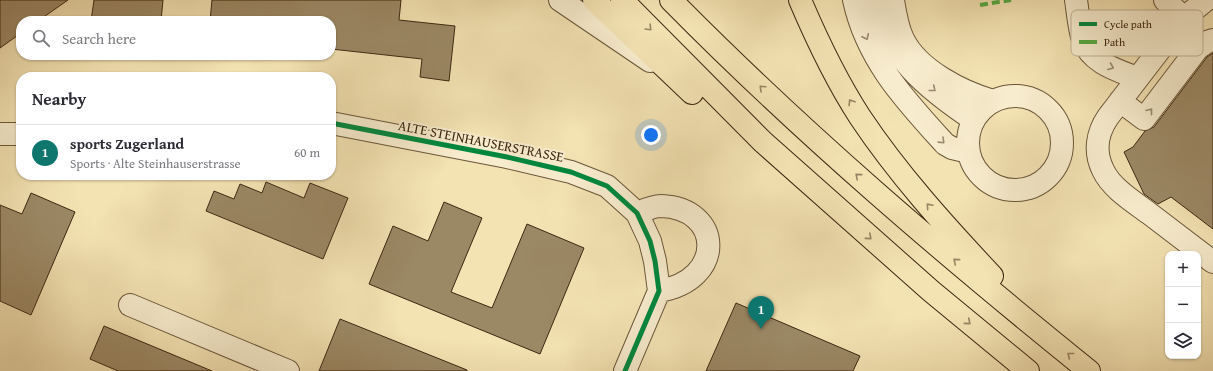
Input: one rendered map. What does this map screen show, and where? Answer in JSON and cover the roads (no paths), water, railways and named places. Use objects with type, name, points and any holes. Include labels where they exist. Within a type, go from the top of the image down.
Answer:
[{"type":"highway","points":[[594,0],[682,84],[726,123],[839,212]]},
{"type":"highway","points":[[622,0],[763,142],[839,212],[1028,371]]},
{"type":"highway","points":[[671,0],[826,147],[932,241],[1089,371]]},
{"type":"highway","points":[[800,0],[843,90],[887,155],[950,230],[1050,340]]},
{"type":"street","points":[[560,0],[682,84]]},
{"type":"street","points":[[854,0],[864,34],[879,63],[903,99],[945,144],[952,148],[969,152]]},
{"type":"street","points":[[875,0],[883,28],[892,46],[905,63],[928,86],[974,120]]},
{"type":"street","points":[[893,0],[898,26],[904,41],[914,54],[929,69],[966,92],[993,101]]},
{"type":"street","points":[[1076,0],[1078,10]]},
{"type":"street","points":[[1165,0],[1176,10]]},
{"type":"street","points":[[1194,10],[1206,0]]},
{"type":"street","points":[[1203,45],[1213,40]]},
{"type":"street","points":[[1094,56],[1105,64],[1138,78]]},
{"type":"street","points":[[1155,56],[1102,126],[1098,139],[1099,160],[1106,176],[1130,198],[1213,262]]},
{"type":"street","points":[[1120,102],[1144,119],[1192,56]]},
{"type":"street","points":[[1007,96],[1022,96],[1036,100],[1049,109],[1058,122],[1063,138],[1062,154],[1056,168],[1045,180],[1030,188],[1015,190],[999,188],[985,179],[975,167],[969,152],[968,136],[974,120],[981,110],[993,101],[1007,96]]},
{"type":"street","name":"ALTE STEINHAUSERSTRASSE","points":[[336,124],[506,157],[572,172],[606,186],[637,212],[650,241],[655,261],[659,291]]},
{"type":"street","points":[[0,134],[16,134]]},
{"type":"street","points":[[625,371],[659,291],[676,288],[691,279],[703,267],[708,254],[708,237],[700,223],[689,214],[659,206],[637,212]]},
{"type":"street","points":[[130,305],[288,371]]},
{"type":"place","name":"sports Zugerland","points":[[761,329]]}]
